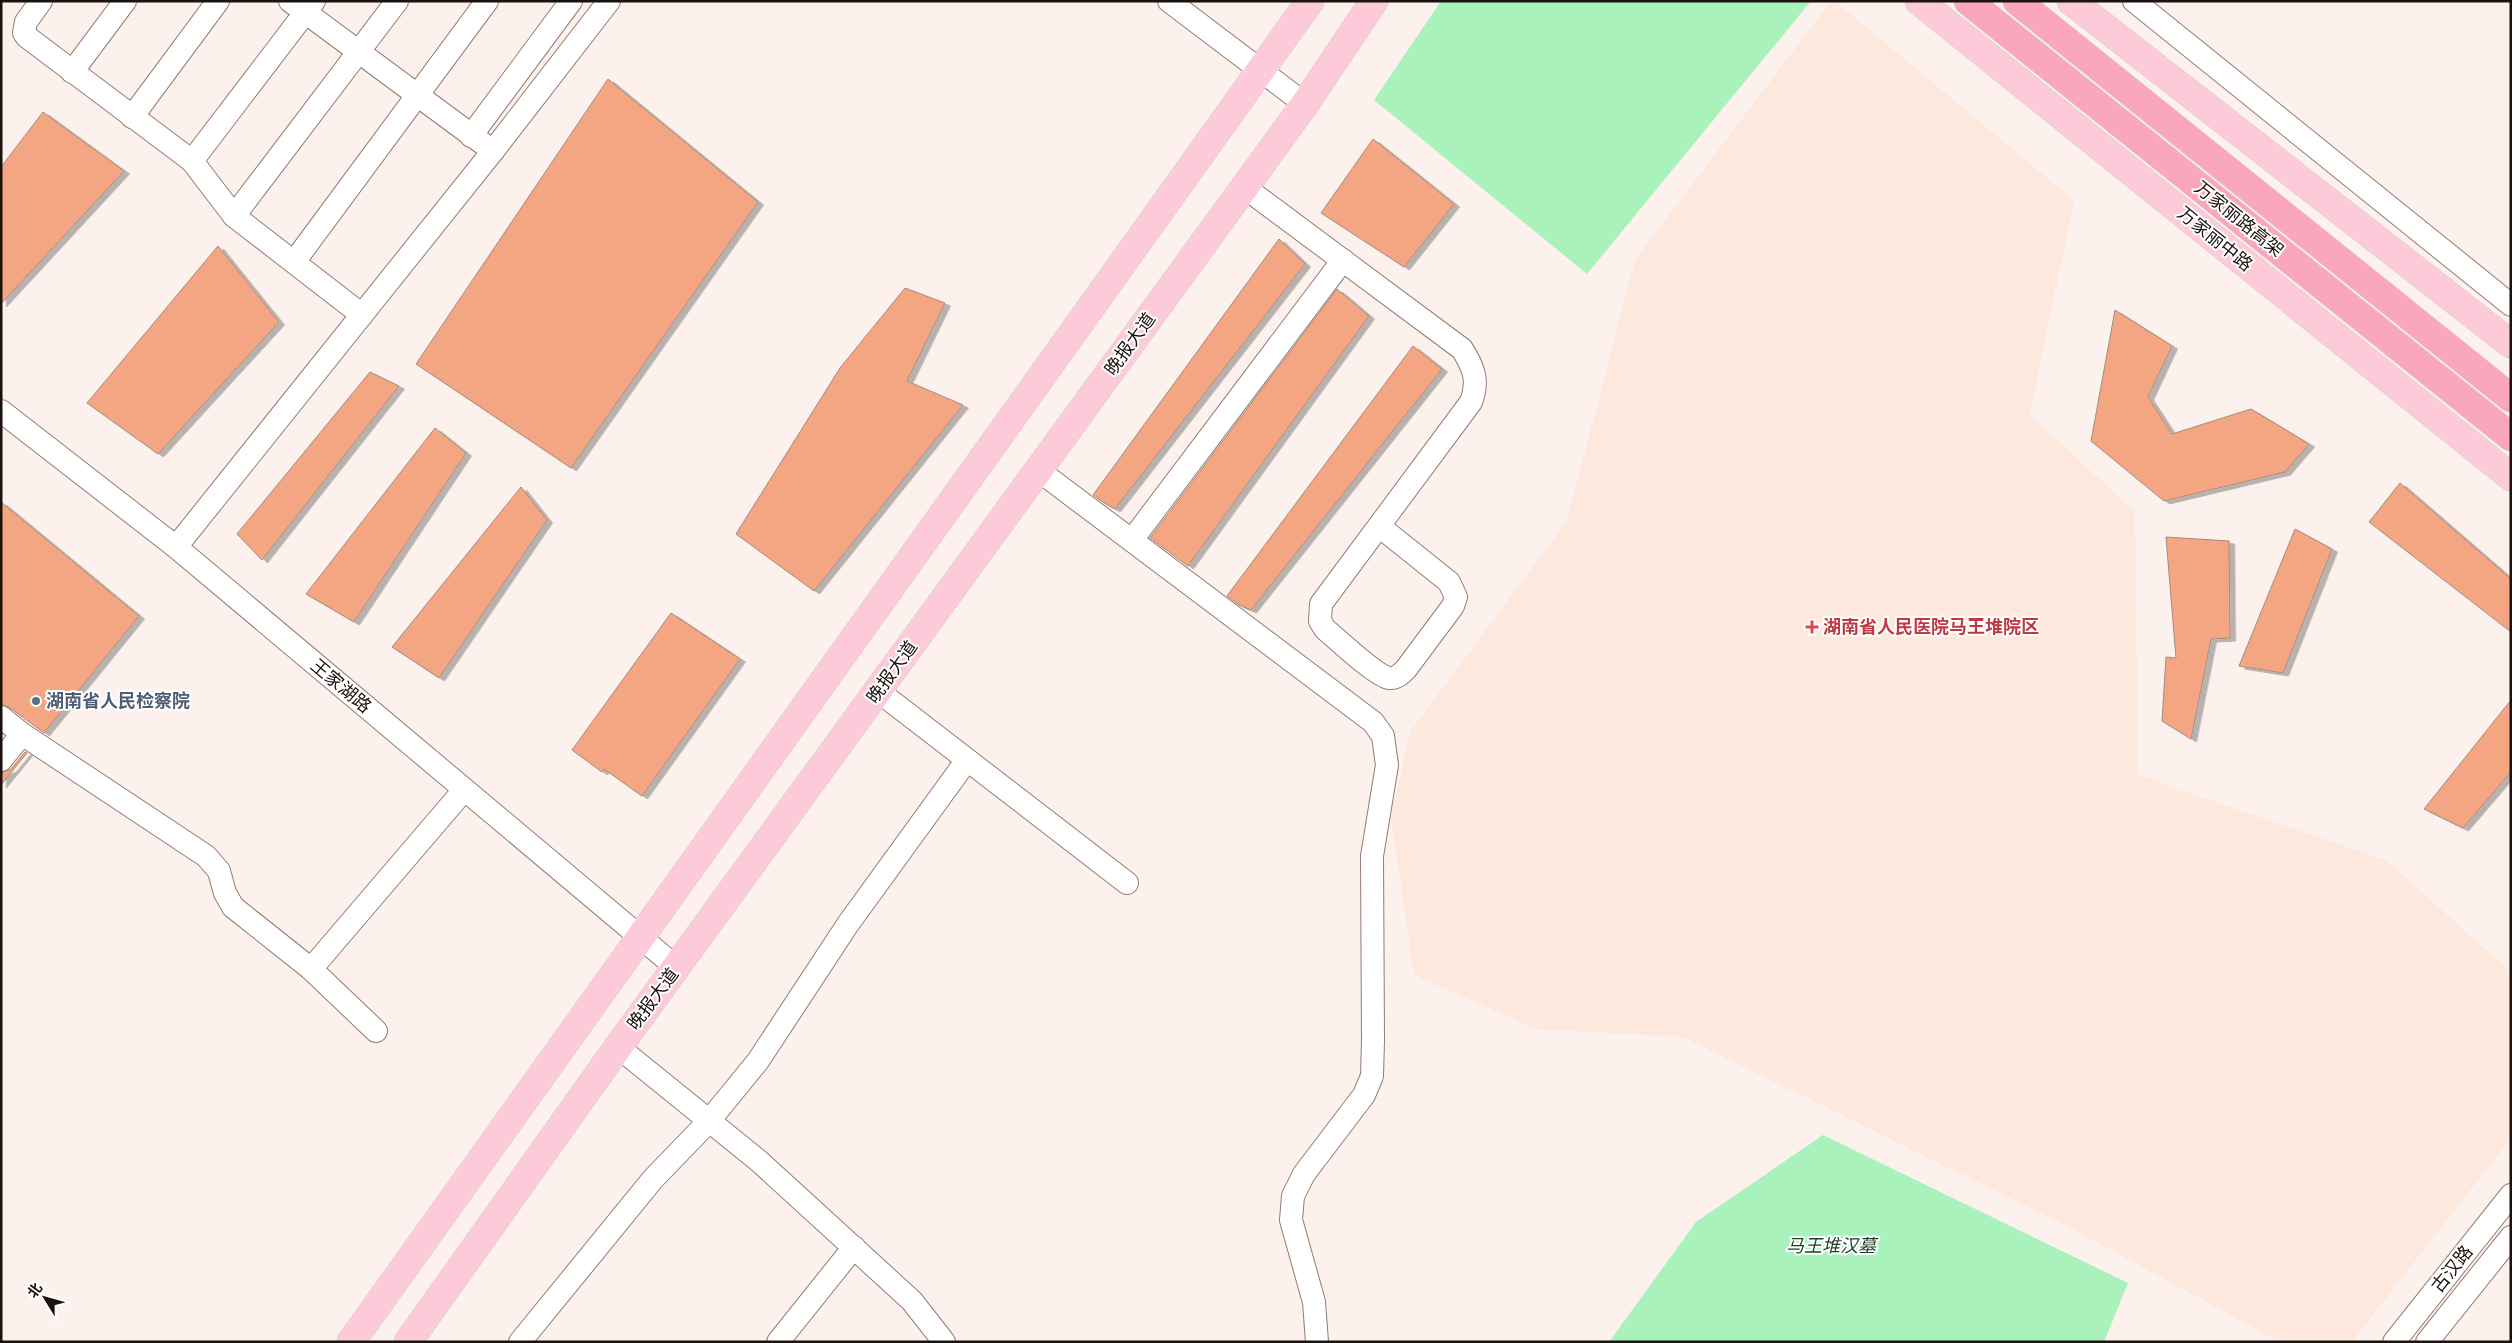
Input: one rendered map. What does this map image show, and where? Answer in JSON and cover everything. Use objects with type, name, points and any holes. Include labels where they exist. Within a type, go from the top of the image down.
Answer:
[{"type":"highway","name":"万家丽路高架","points":[[1968,1],[2511,437]]},
{"type":"highway","name":"万家丽路高架","points":[[2017,1],[2511,398]]},
{"type":"main road","points":[[351,1342],[1262,71],[1310,1]]},
{"type":"main road","name":"晚报大道","points":[[408,1342],[618,1047],[1305,104],[1374,1]]},
{"type":"main road","name":"万家丽中路","points":[[1919,1],[2511,477]]},
{"type":"main road","points":[[2071,1],[2511,344]]},
{"type":"street","points":[[41,1],[26,22],[24,33],[72,72],[192,161],[234,216],[362,315]]},
{"type":"street","points":[[72,72],[125,1]]},
{"type":"street","points":[[132,117],[218,1]]},
{"type":"street","points":[[234,216],[398,1]]},
{"type":"street","points":[[294,262],[487,1]]},
{"type":"street","points":[[472,136],[571,1]]},
{"type":"street","points":[[176,547],[493,152],[610,1]]},
{"type":"street","points":[[1169,1],[1305,104]]},
{"type":"street","points":[[2134,1],[2511,305]]},
{"type":"street","points":[[192,161],[303,5],[359,52],[493,152]]},
{"type":"street","points":[[1244,187],[1462,349],[1472,364],[1476,377],[1476,390],[1471,402],[1321,604],[1320,621],[1325,630],[1388,678],[1397,677],[1412,662],[1453,606],[1456,597],[1449,582],[1379,526]]},
{"type":"street","points":[[1132,540],[1343,260]]},
{"type":"street","name":"王家湖路","points":[[1,410],[176,547],[677,968]]},
{"type":"street","points":[[1038,470],[1373,722],[1383,736],[1387,765],[1372,856],[1374,1041],[1372,1076],[1364,1095],[1304,1174],[1293,1196],[1291,1220],[1314,1302],[1318,1342]]},
{"type":"street","points":[[878,691],[1127,883]]},
{"type":"street","points":[[1,717],[22,734],[206,856],[219,871],[225,893],[233,907],[311,969],[376,1030]]},
{"type":"street","points":[[1,760],[22,734]]},
{"type":"street","points":[[520,1342],[653,1179],[709,1121],[758,1062],[848,924],[967,760]]},
{"type":"street","points":[[311,969],[464,790]]},
{"type":"street","points":[[618,1047],[760,1162],[912,1300],[944,1342]]},
{"type":"street","name":"古汉路","points":[[2394,1342],[2511,1195]]},
{"type":"street","points":[[2427,1342],[2511,1237]]},
{"type":"street","points":[[778,1342],[854,1248]]},
{"type":"shaded area","name":"湖南省人民医院马王堆院区","points":[[1831,1],[1835,1],[2074,200],[2030,415],[2135,512],[2138,775],[2387,861],[2511,972],[2511,1138],[2352,1342],[2280,1342],[2069,1227],[1683,1037],[1536,1029],[1414,975],[1391,817],[1410,732],[1567,521],[1635,260]]},
{"type":"green space","points":[[1441,1],[1811,1],[1587,274],[1374,100]]},
{"type":"green space","name":"马王堆汉墓","points":[[1823,1135],[2128,1283],[2104,1342],[1609,1342],[1696,1222]]},
{"type":"building","points":[[608,79],[758,202],[571,468],[416,364]]},
{"type":"building","points":[[43,112],[124,171],[1,304],[1,167]]},
{"type":"building","points":[[1373,139],[1454,204],[1404,267],[1321,213]]},
{"type":"building","points":[[1279,239],[1305,264],[1115,509],[1104,503],[1093,495]]},
{"type":"building","points":[[218,246],[279,322],[158,454],[87,403]]},
{"type":"building","points":[[905,288],[945,303],[907,381],[963,405],[814,591],[736,534],[840,368]]},
{"type":"building","points":[[1337,289],[1369,316],[1188,566],[1150,538]]},
{"type":"building","points":[[2115,310],[2172,346],[2148,397],[2172,434],[2251,409],[2309,444],[2285,472],[2164,501],[2091,441]]},
{"type":"building","points":[[1413,346],[1442,369],[1251,610],[1239,605],[1227,596]]},
{"type":"building","points":[[370,372],[399,386],[262,560],[237,534]]},
{"type":"building","points":[[435,428],[466,453],[354,622],[306,594]]},
{"type":"building","points":[[2400,483],[2511,579],[2511,632],[2369,522]]},
{"type":"building","points":[[521,487],[547,520],[439,678],[392,647]]},
{"type":"building","name":"湖南省人民检察院","points":[[1,502],[139,616],[44,733],[9,707],[1,704]]},
{"type":"building","points":[[2295,529],[2332,549],[2283,673],[2239,666]]},
{"type":"building","points":[[2166,537],[2229,541],[2230,638],[2211,639],[2191,739],[2162,721],[2166,657],[2176,658]]},
{"type":"building","points":[[671,613],[740,659],[642,796],[604,769],[602,772],[572,750]]},
{"type":"building","points":[[2511,700],[2511,772],[2463,828],[2424,809]]},
{"type":"building","points":[[25,752],[27,753],[1,785],[1,773],[11,769]]},
{"type":"place","name":"湖南省人民医院马王堆院区","points":[[1812,627]]},
{"type":"place","name":"湖南省人民检察院","points":[[36,701]]}]
